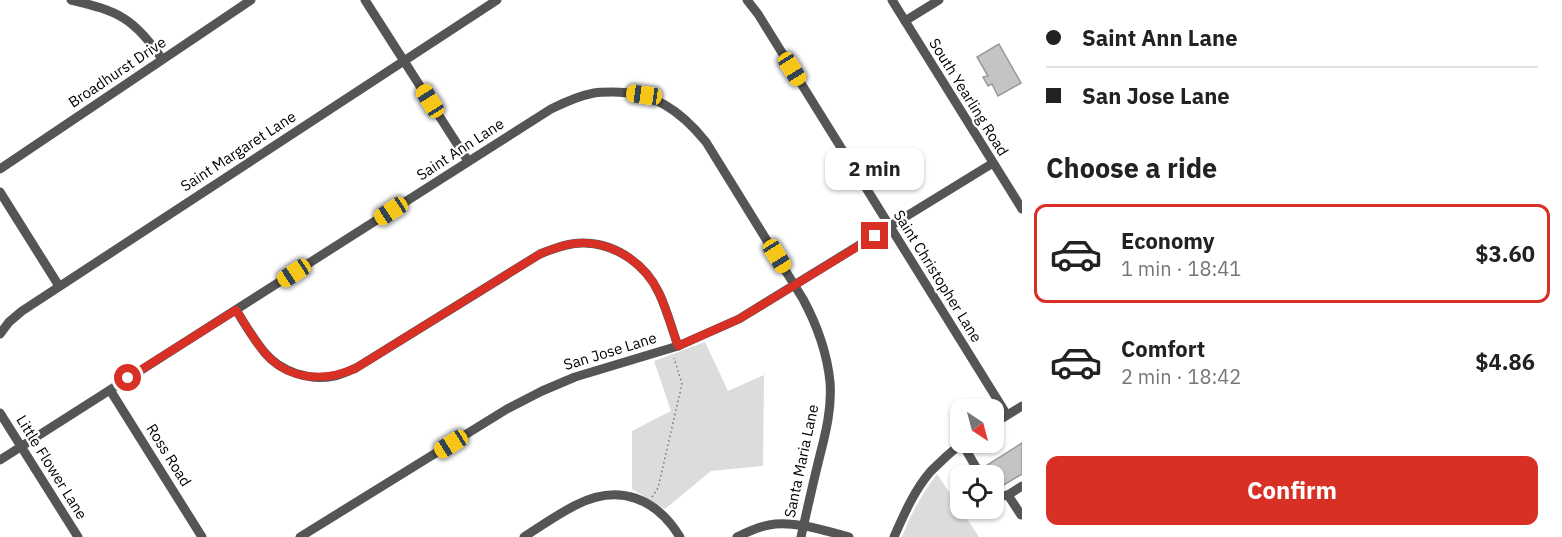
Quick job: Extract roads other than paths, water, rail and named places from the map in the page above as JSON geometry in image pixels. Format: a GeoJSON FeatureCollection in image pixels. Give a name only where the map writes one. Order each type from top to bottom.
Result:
{"type":"FeatureCollection","features":[{"type":"Feature","properties":{"kind":"street"},"geometry":{"type":"LineString","coordinates":[[70,0],[99,7],[130,21],[143,33],[162,59]]}},
{"type":"Feature","properties":{"kind":"street","name":"Broadhurst Drive"},"geometry":{"type":"LineString","coordinates":[[0,169],[251,0]]}},
{"type":"Feature","properties":{"kind":"street"},"geometry":{"type":"LineString","coordinates":[[365,0],[468,161]]}},
{"type":"Feature","properties":{"kind":"street","name":"Saint Margaret Lane"},"geometry":{"type":"LineString","coordinates":[[0,333],[22,311],[59,286],[498,0]]}},
{"type":"Feature","properties":{"kind":"street","name":"Saint Christopher Lane"},"geometry":{"type":"LineString","coordinates":[[747,0],[758,14],[1007,415]]}},
{"type":"Feature","properties":{"kind":"street","name":"South Yearling Road"},"geometry":{"type":"LineString","coordinates":[[892,0],[1022,209]]}},
{"type":"Feature","properties":{"kind":"street"},"geometry":{"type":"LineString","coordinates":[[905,21],[939,0]]}},
{"type":"Feature","properties":{"kind":"street","name":"Saint Ann Lane"},"geometry":{"type":"LineString","coordinates":[[0,460],[551,109],[574,98],[596,92],[644,95]]}},
{"type":"Feature","properties":{"kind":"street","name":"Santa Maria Lane"},"geometry":{"type":"LineString","coordinates":[[644,95],[679,113],[706,142],[795,285],[814,320],[823,343],[830,384],[829,409],[801,537]]}},
{"type":"Feature","properties":{"kind":"street","name":"San Jose Lane"},"geometry":{"type":"LineString","coordinates":[[300,537],[507,409],[542,391],[574,377],[675,347],[739,319],[993,163]]}},
{"type":"Feature","properties":{"kind":"street"},"geometry":{"type":"LineString","coordinates":[[0,192],[59,286]]}},
{"type":"Feature","properties":{"kind":"street"},"geometry":{"type":"LineString","coordinates":[[236,310],[258,345],[273,362],[296,374],[334,376],[356,368],[540,254],[555,247],[585,243],[609,248],[629,257],[651,280],[658,293],[675,347]]}},
{"type":"Feature","properties":{"kind":"street","name":"Ross Road"},"geometry":{"type":"LineString","coordinates":[[110,390],[202,537]]}},
{"type":"Feature","properties":{"kind":"street"},"geometry":{"type":"LineString","coordinates":[[1004,417],[1022,406]]}},
{"type":"Feature","properties":{"kind":"street","name":"Little Flower Lane"},"geometry":{"type":"LineString","coordinates":[[0,413],[78,537]]}},
{"type":"Feature","properties":{"kind":"street"},"geometry":{"type":"LineString","coordinates":[[894,537],[921,484],[931,471],[952,453]]}},
{"type":"Feature","properties":{"kind":"street"},"geometry":{"type":"LineString","coordinates":[[1004,496],[1022,486]]}},
{"type":"Feature","properties":{"kind":"street"},"geometry":{"type":"LineString","coordinates":[[524,537],[575,505],[611,494],[630,496],[647,503],[662,513],[680,537]]}},
{"type":"Feature","properties":{"kind":"street"},"geometry":{"type":"LineString","coordinates":[[1008,495],[1022,514]]}},
{"type":"Feature","properties":{"kind":"street"},"geometry":{"type":"LineString","coordinates":[[737,537],[770,524],[803,526],[849,537]]}}]}
